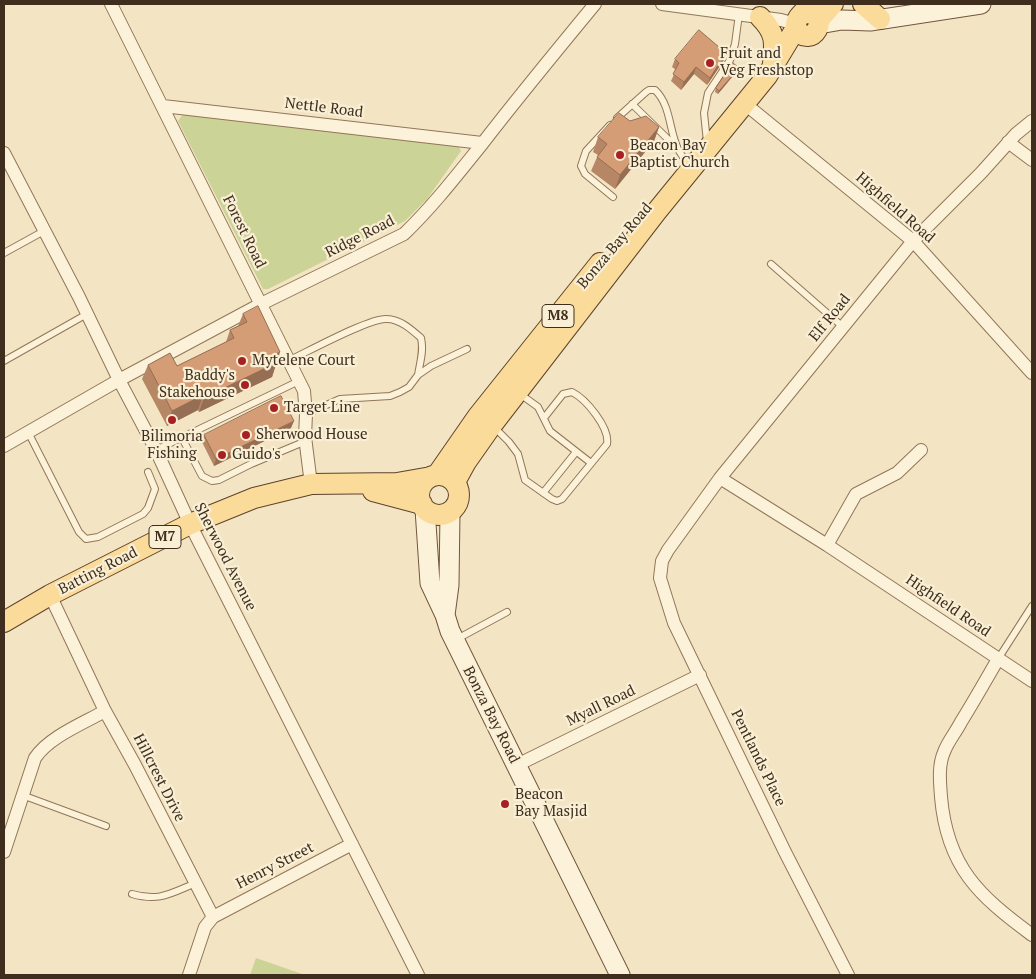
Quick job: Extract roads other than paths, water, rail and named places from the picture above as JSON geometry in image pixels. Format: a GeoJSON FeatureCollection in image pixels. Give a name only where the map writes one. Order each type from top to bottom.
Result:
{"type":"FeatureCollection","features":[{"type":"Feature","properties":{"kind":"main road","name":"Bonza Bay Road"},"geometry":{"type":"LineString","coordinates":[[441,478],[466,462],[492,425],[691,168],[770,71],[784,64],[797,51],[809,23],[833,4]]}},
{"type":"Feature","properties":{"kind":"main road"},"geometry":{"type":"LineString","coordinates":[[760,17],[768,25],[773,36],[775,47],[770,71]]}},
{"type":"Feature","properties":{"kind":"main road","name":"Bonza Bay Road"},"geometry":{"type":"LineString","coordinates":[[441,478],[478,416],[645,207],[691,168]]}},
{"type":"Feature","properties":{"kind":"main road"},"geometry":{"type":"LineString","coordinates":[[441,478],[460,495],[455,507],[450,512],[437,515],[424,507],[420,492],[422,486],[441,478]]}},
{"type":"Feature","properties":{"kind":"main road","name":"Batting Road"},"geometry":{"type":"LineString","coordinates":[[4,622],[50,595],[190,524],[254,498],[311,484],[397,483],[441,478]]}},
{"type":"Feature","properties":{"kind":"main road","name":"Batting Road"},"geometry":{"type":"LineString","coordinates":[[337,484],[384,492],[424,507]]}},
{"type":"Feature","properties":{"kind":"street","name":"Forest Road"},"geometry":{"type":"LineString","coordinates":[[111,4],[300,381],[304,391],[306,441],[311,484]]}},
{"type":"Feature","properties":{"kind":"street","name":"Ridge Road"},"geometry":{"type":"LineString","coordinates":[[4,446],[118,380],[261,304],[404,234],[456,178],[482,143],[595,4]]}},
{"type":"Feature","properties":{"kind":"street"},"geometry":{"type":"LineString","coordinates":[[662,4],[809,23],[842,20],[871,14],[981,4]]}},
{"type":"Feature","properties":{"kind":"street","name":"Highfield Road"},"geometry":{"type":"LineString","coordinates":[[744,103],[913,242],[1031,369]]}},
{"type":"Feature","properties":{"kind":"street","name":"Nettle Road"},"geometry":{"type":"LineString","coordinates":[[163,106],[482,143]]}},
{"type":"Feature","properties":{"kind":"street","name":"Elf Road"},"geometry":{"type":"LineString","coordinates":[[668,550],[720,478],[913,242],[981,173],[1008,142],[1032,121]]}},
{"type":"Feature","properties":{"kind":"street"},"geometry":{"type":"LineString","coordinates":[[1008,142],[1032,160]]}},
{"type":"Feature","properties":{"kind":"street","name":"Sherwood Avenue"},"geometry":{"type":"LineString","coordinates":[[4,153],[9,176],[44,231],[87,314],[118,380],[156,450],[190,524],[418,975]]}},
{"type":"Feature","properties":{"kind":"street"},"geometry":{"type":"LineString","coordinates":[[827,545],[856,494],[897,473],[922,450]]}},
{"type":"Feature","properties":{"kind":"street","name":"Highfield Road"},"geometry":{"type":"LineString","coordinates":[[720,478],[827,545],[1032,681]]}},
{"type":"Feature","properties":{"kind":"street","name":"Bonza Bay Road"},"geometry":{"type":"LineString","coordinates":[[424,507],[430,583],[445,615],[454,641],[620,975]]}},
{"type":"Feature","properties":{"kind":"street","name":"Bonza Bay Road"},"geometry":{"type":"LineString","coordinates":[[445,615],[449,585],[450,512]]}},
{"type":"Feature","properties":{"kind":"street","name":"Pentlands Place"},"geometry":{"type":"LineString","coordinates":[[668,550],[660,570],[663,590],[674,623],[785,852],[848,975]]}},
{"type":"Feature","properties":{"kind":"street","name":"Hillcrest Drive"},"geometry":{"type":"LineString","coordinates":[[50,595],[105,711],[213,917]]}},
{"type":"Feature","properties":{"kind":"street"},"geometry":{"type":"LineString","coordinates":[[998,659],[944,751],[940,775],[942,813],[955,857],[970,881],[1011,920],[1032,935]]}},
{"type":"Feature","properties":{"kind":"street","name":"Myall Road"},"geometry":{"type":"LineString","coordinates":[[516,765],[700,675]]}},
{"type":"Feature","properties":{"kind":"street"},"geometry":{"type":"LineString","coordinates":[[4,852],[35,758],[44,747],[105,711]]}},
{"type":"Feature","properties":{"kind":"street","name":"Henry Street"},"geometry":{"type":"LineString","coordinates":[[213,917],[352,844]]}},
{"type":"Feature","properties":{"kind":"street"},"geometry":{"type":"LineString","coordinates":[[189,975],[205,927],[213,917]]}},
{"type":"Feature","properties":{"kind":"lane"},"geometry":{"type":"LineString","coordinates":[[708,148],[704,113],[708,93],[730,60],[735,44],[739,14]]}},
{"type":"Feature","properties":{"kind":"lane"},"geometry":{"type":"LineString","coordinates":[[613,197],[585,174],[582,170],[582,162],[586,151],[595,139],[649,90],[657,92],[666,110],[677,148]]}},
{"type":"Feature","properties":{"kind":"lane"},"geometry":{"type":"LineString","coordinates":[[632,104],[677,148],[691,168]]}},
{"type":"Feature","properties":{"kind":"lane"},"geometry":{"type":"LineString","coordinates":[[4,253],[44,231]]}},
{"type":"Feature","properties":{"kind":"lane"},"geometry":{"type":"LineString","coordinates":[[771,264],[844,327]]}},
{"type":"Feature","properties":{"kind":"lane"},"geometry":{"type":"LineString","coordinates":[[4,361],[87,314]]}},
{"type":"Feature","properties":{"kind":"lane"},"geometry":{"type":"LineString","coordinates":[[290,360],[371,322],[386,318],[400,323],[421,338],[422,354],[418,374]]}},
{"type":"Feature","properties":{"kind":"lane"},"geometry":{"type":"LineString","coordinates":[[306,414],[340,399],[390,396],[408,387],[418,374],[431,366],[467,349]]}},
{"type":"Feature","properties":{"kind":"lane"},"geometry":{"type":"LineString","coordinates":[[156,450],[300,381]]}},
{"type":"Feature","properties":{"kind":"lane"},"geometry":{"type":"LineString","coordinates":[[518,392],[538,407],[550,431],[591,463]]}},
{"type":"Feature","properties":{"kind":"lane"},"geometry":{"type":"LineString","coordinates":[[492,425],[518,454],[526,480],[552,499],[557,500],[562,498],[607,444],[608,440],[598,420],[584,400],[572,392],[563,394],[544,418]]}},
{"type":"Feature","properties":{"kind":"lane"},"geometry":{"type":"LineString","coordinates":[[28,432],[79,532],[86,539],[98,537],[146,511],[155,489],[148,472]]}},
{"type":"Feature","properties":{"kind":"lane"},"geometry":{"type":"LineString","coordinates":[[182,438],[202,476],[212,481],[219,480],[251,464],[306,441]]}},
{"type":"Feature","properties":{"kind":"lane"},"geometry":{"type":"LineString","coordinates":[[543,493],[576,452]]}},
{"type":"Feature","properties":{"kind":"lane"},"geometry":{"type":"LineString","coordinates":[[998,659],[1032,606]]}},
{"type":"Feature","properties":{"kind":"lane"},"geometry":{"type":"LineString","coordinates":[[454,641],[507,612]]}},
{"type":"Feature","properties":{"kind":"lane"},"geometry":{"type":"LineString","coordinates":[[22,795],[106,826]]}},
{"type":"Feature","properties":{"kind":"lane"},"geometry":{"type":"LineString","coordinates":[[132,894],[147,898],[157,898],[196,883]]}},
{"type":"Feature","properties":{"kind":"place","name":"Fruit and Veg Freshstop"},"geometry":{"type":"Point","coordinates":[710,63]}},
{"type":"Feature","properties":{"kind":"place","name":"Beacon Bay Baptist Church"},"geometry":{"type":"Point","coordinates":[620,155]}},
{"type":"Feature","properties":{"kind":"place","name":"Mytelene Court"},"geometry":{"type":"Point","coordinates":[242,361]}},
{"type":"Feature","properties":{"kind":"place","name":"Baddy's Stakehouse"},"geometry":{"type":"Point","coordinates":[245,385]}},
{"type":"Feature","properties":{"kind":"place","name":"Target Line"},"geometry":{"type":"Point","coordinates":[274,408]}},
{"type":"Feature","properties":{"kind":"place","name":"Bilimoria Fishing"},"geometry":{"type":"Point","coordinates":[172,420]}},
{"type":"Feature","properties":{"kind":"place","name":"Sherwood House"},"geometry":{"type":"Point","coordinates":[246,435]}},
{"type":"Feature","properties":{"kind":"place","name":"Guido's"},"geometry":{"type":"Point","coordinates":[222,455]}},
{"type":"Feature","properties":{"kind":"place","name":"Beacon Bay Masjid"},"geometry":{"type":"Point","coordinates":[505,804]}}]}
